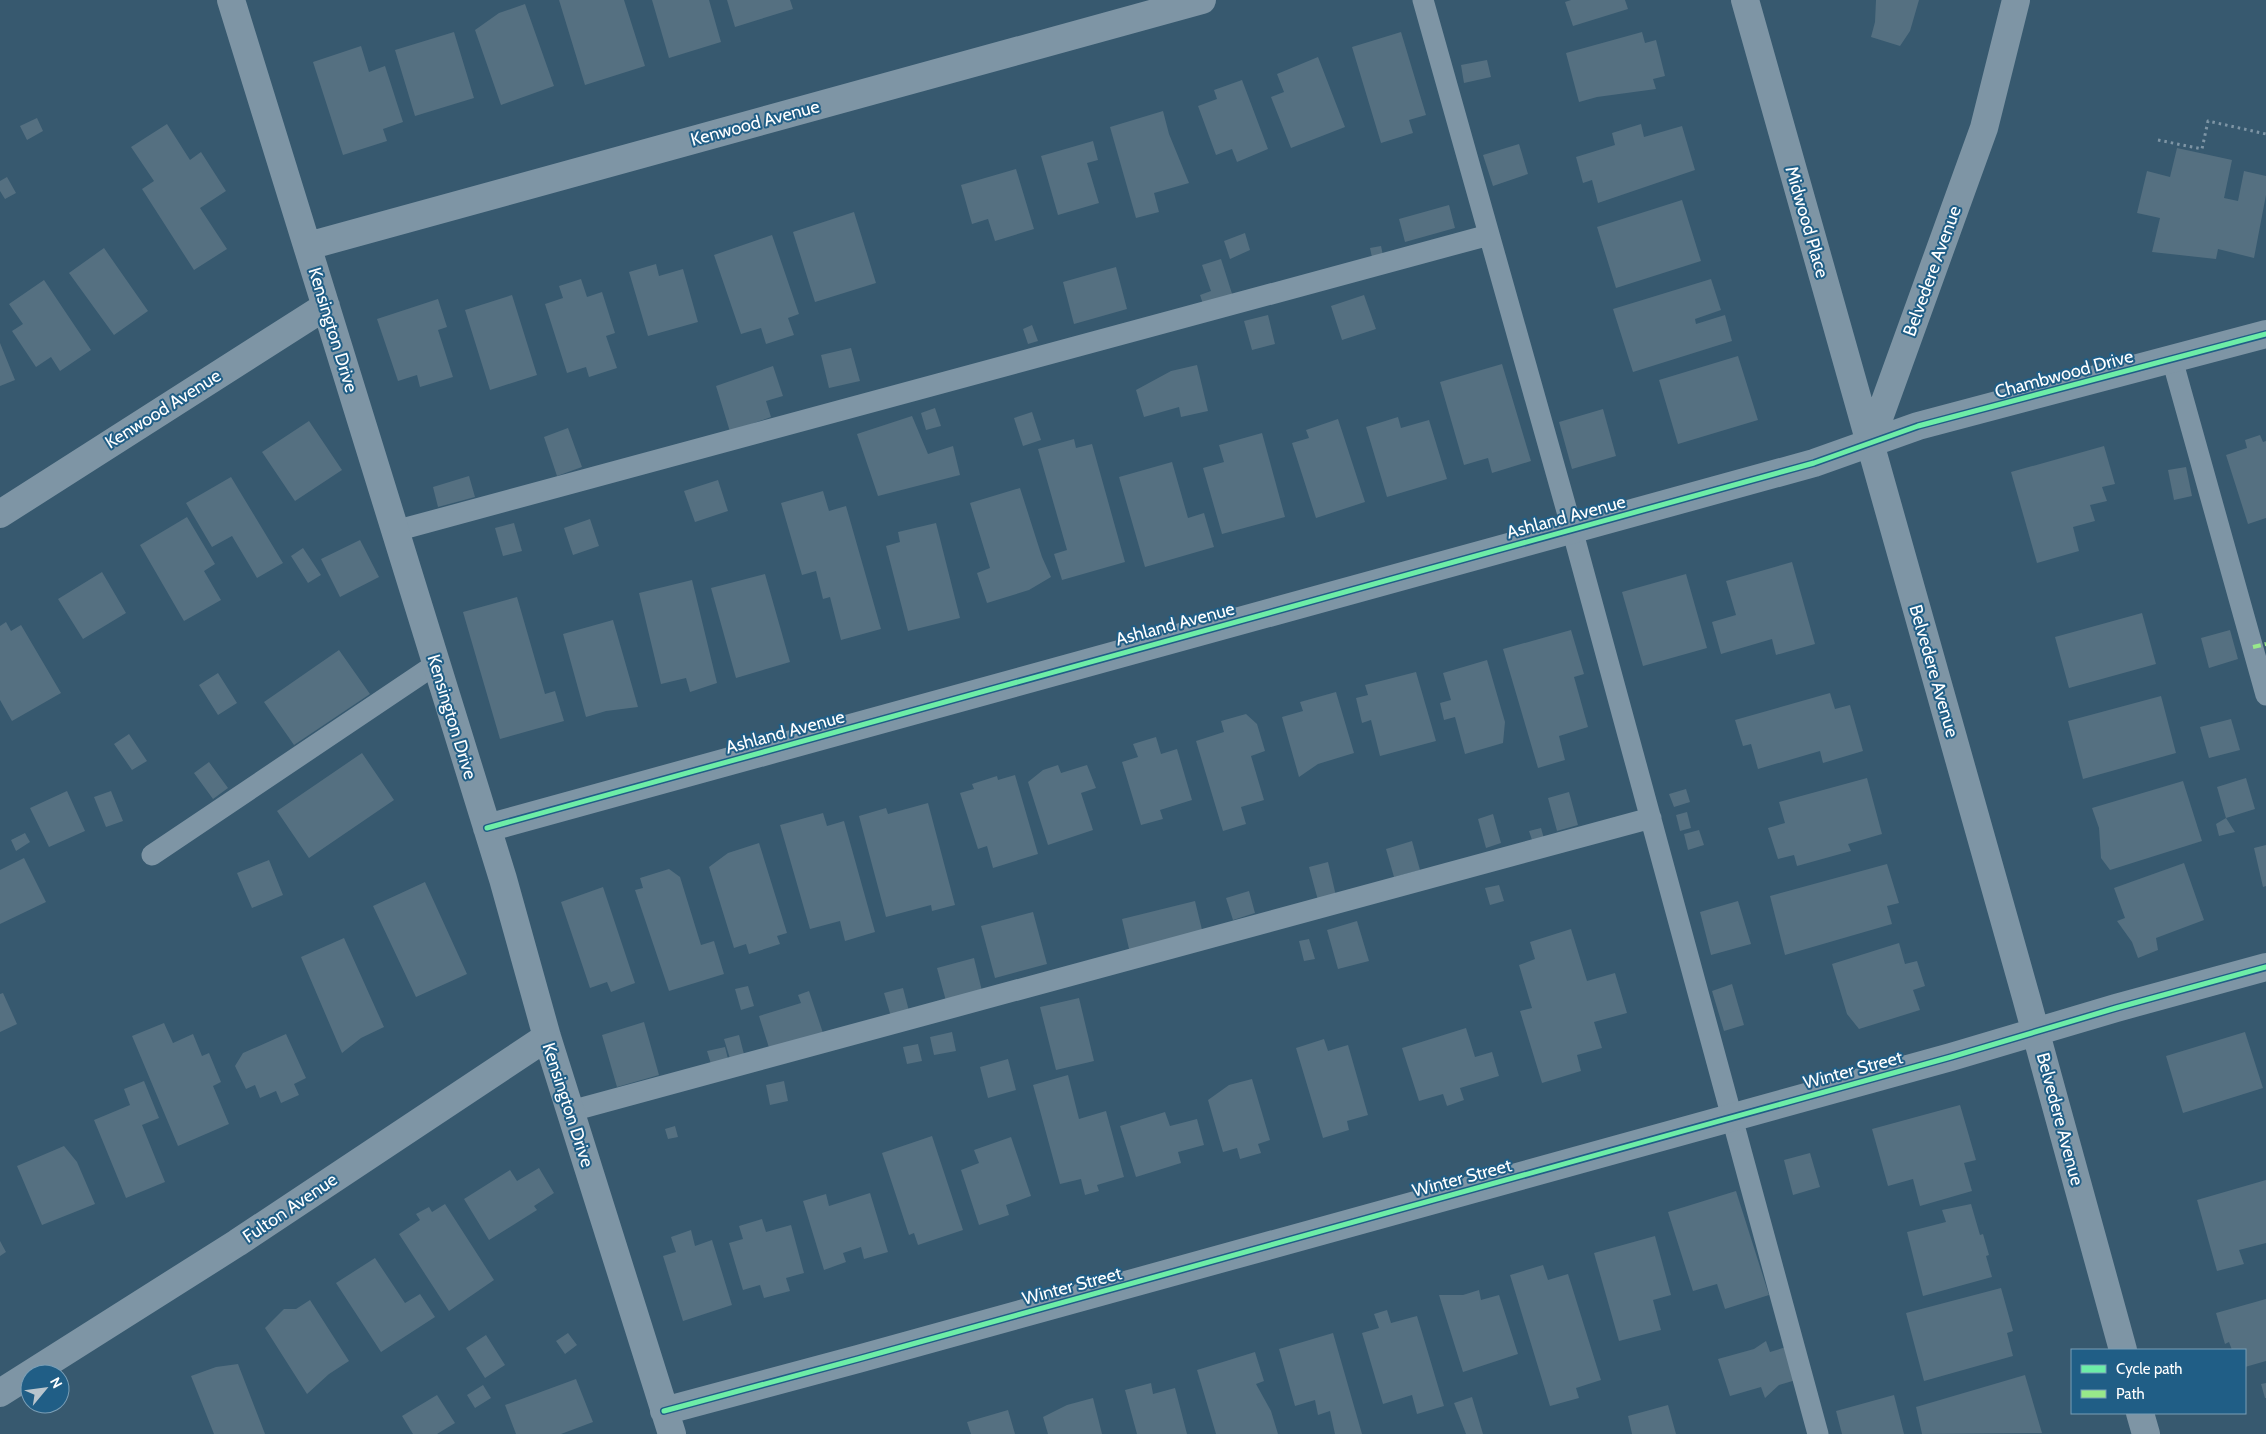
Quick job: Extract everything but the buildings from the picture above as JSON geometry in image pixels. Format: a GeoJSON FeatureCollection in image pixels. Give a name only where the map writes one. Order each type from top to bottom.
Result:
{"type":"FeatureCollection","features":[{"type":"Feature","properties":{"kind":"street","name":"Kensington Drive"},"geometry":{"type":"LineString","coordinates":[[231,0],[503,879],[547,1037],[668,1422]]}},
{"type":"Feature","properties":{"kind":"street","name":"Kenwood Avenue"},"geometry":{"type":"LineString","coordinates":[[308,246],[1202,0]]}},
{"type":"Feature","properties":{"kind":"street","name":"Midwood Place"},"geometry":{"type":"LineString","coordinates":[[1745,0],[1870,443]]}},
{"type":"Feature","properties":{"kind":"street","name":"Belvedere Avenue"},"geometry":{"type":"LineString","coordinates":[[2016,0],[1984,128],[1870,443],[2036,1032],[2123,1349]]}},
{"type":"Feature","properties":{"kind":"street","name":"Kenwood Avenue"},"geometry":{"type":"LineString","coordinates":[[0,514],[326,306]]}},
{"type":"Feature","properties":{"kind":"street","name":"Chambwood Drive"},"geometry":{"type":"LineString","coordinates":[[1870,443],[1918,426],[2266,334]]}},
{"type":"Feature","properties":{"kind":"street","name":"Ashland Avenue"},"geometry":{"type":"LineString","coordinates":[[486,828],[1814,462],[1870,443]]}},
{"type":"Feature","properties":{"kind":"street","name":"Winter Street"},"geometry":{"type":"LineString","coordinates":[[668,1422],[2266,967]]}},
{"type":"Feature","properties":{"kind":"street","name":"Fulton Avenue"},"geometry":{"type":"LineString","coordinates":[[46,1364],[237,1243],[547,1037]]}},
{"type":"Feature","properties":{"kind":"street","name":"Fulton Avenue"},"geometry":{"type":"LineString","coordinates":[[0,1393],[20,1380]]}},
{"type":"Feature","properties":{"kind":"street"},"geometry":{"type":"LineString","coordinates":[[2140,1414],[2146,1434]]}},
{"type":"Feature","properties":{"kind":"lane"},"geometry":{"type":"LineString","coordinates":[[1424,0],[1572,529],[1818,1434]]}},
{"type":"Feature","properties":{"kind":"lane"},"geometry":{"type":"LineString","coordinates":[[396,531],[1489,235]]}},
{"type":"Feature","properties":{"kind":"lane"},"geometry":{"type":"LineString","coordinates":[[2172,359],[2266,694]]}},
{"type":"Feature","properties":{"kind":"lane"},"geometry":{"type":"LineString","coordinates":[[152,855],[436,664]]}},
{"type":"Feature","properties":{"kind":"lane"},"geometry":{"type":"LineString","coordinates":[[571,1111],[1651,818]]}},
{"type":"Feature","properties":{"kind":"path"},"geometry":{"type":"LineString","coordinates":[[2158,140],[2202,149],[2208,121],[2266,134]]}},
{"type":"Feature","properties":{"kind":"marked path"},"geometry":{"type":"LineString","coordinates":[[2253,647],[2266,644]]}},
{"type":"Feature","properties":{"kind":"cycle path"},"geometry":{"type":"LineString","coordinates":[[487,828],[1814,463],[1918,426],[2266,334]]}},
{"type":"Feature","properties":{"kind":"cycle path"},"geometry":{"type":"LineString","coordinates":[[664,1411],[1951,1057],[2116,1008],[2266,967]]}}]}
